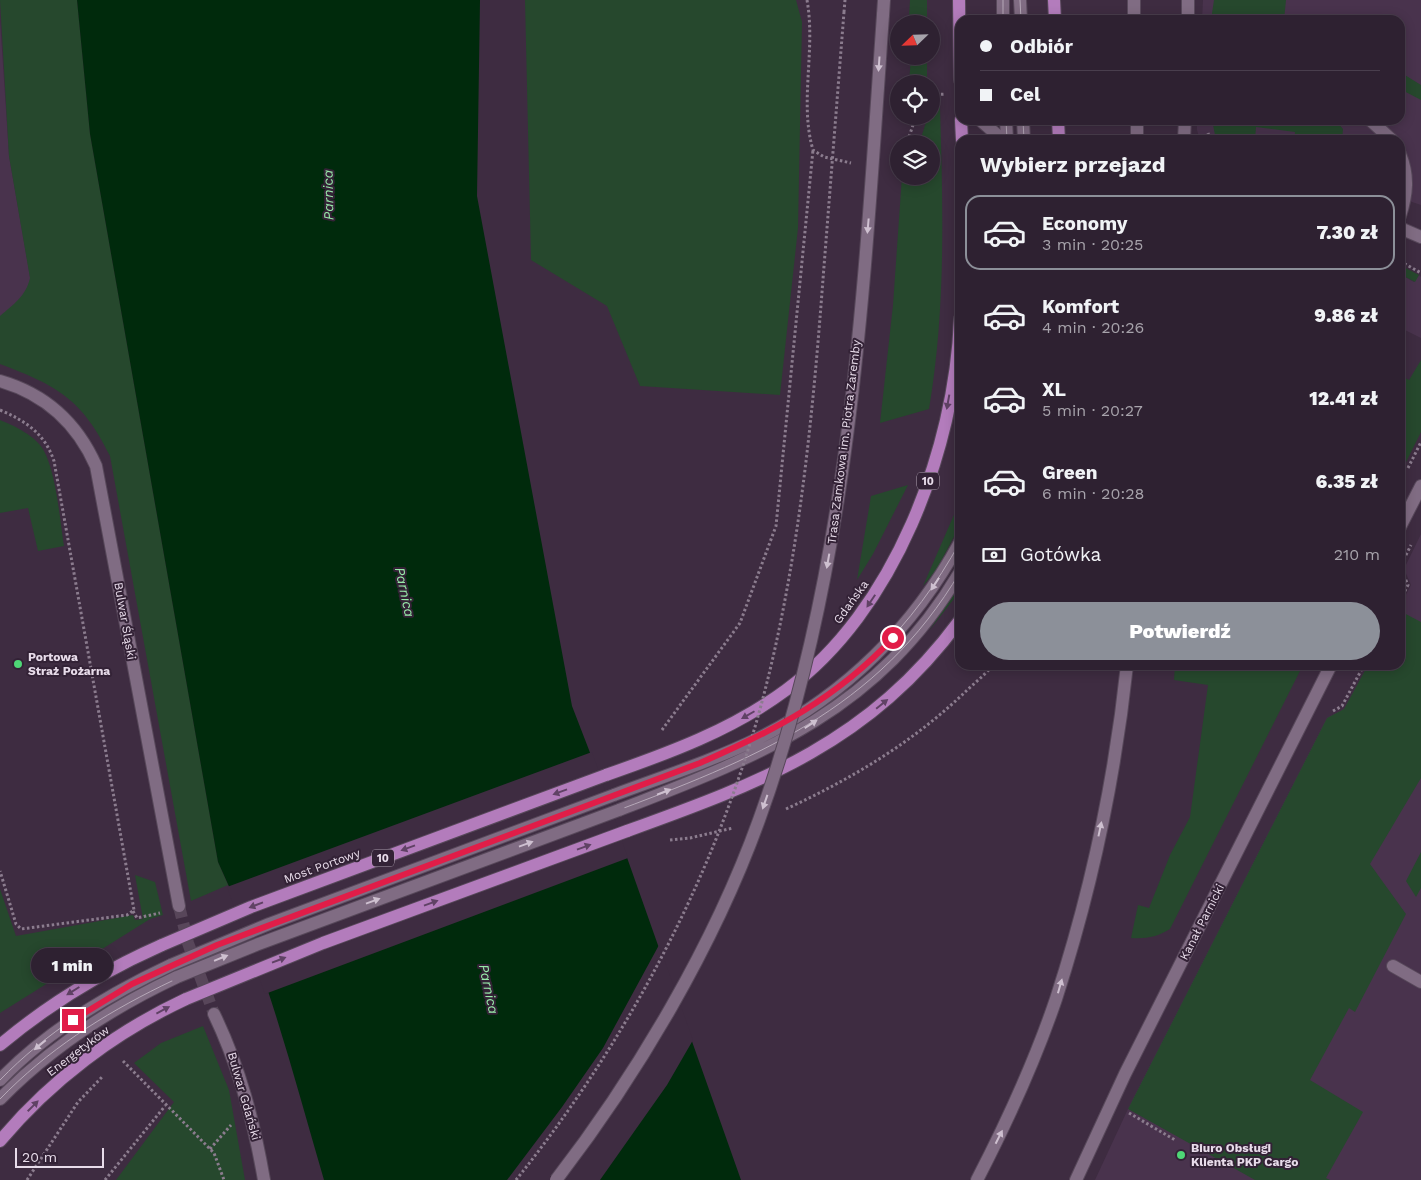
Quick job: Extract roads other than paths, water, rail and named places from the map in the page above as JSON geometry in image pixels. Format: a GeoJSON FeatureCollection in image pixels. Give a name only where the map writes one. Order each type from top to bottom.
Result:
{"type":"FeatureCollection","features":[{"type":"Feature","properties":{"kind":"main road","name":"Trasa Zamkowa im. Piotra Zaremby"},"geometry":{"type":"LineString","coordinates":[[556,1180],[586,1140],[630,1071],[706,941],[758,822],[792,720],[816,619],[841,483],[868,229],[884,0]]}},
{"type":"Feature","properties":{"kind":"main road"},"geometry":{"type":"LineString","coordinates":[[959,0],[959,15]]}},
{"type":"Feature","properties":{"kind":"main road"},"geometry":{"type":"LineString","coordinates":[[1003,0],[1003,15]]}},
{"type":"Feature","properties":{"kind":"main road"},"geometry":{"type":"LineString","coordinates":[[1020,0],[1021,15]]}},
{"type":"Feature","properties":{"kind":"main road"},"geometry":{"type":"LineString","coordinates":[[1054,0],[1055,15]]}},
{"type":"Feature","properties":{"kind":"main road"},"geometry":{"type":"LineString","coordinates":[[1134,0],[1134,15]]}},
{"type":"Feature","properties":{"kind":"main road"},"geometry":{"type":"LineString","coordinates":[[1188,0],[1188,15]]}},
{"type":"Feature","properties":{"kind":"main road"},"geometry":{"type":"LineString","coordinates":[[986,125],[997,135]]}},
{"type":"Feature","properties":{"kind":"main road"},"geometry":{"type":"LineString","coordinates":[[1376,125],[1386,135]]}},
{"type":"Feature","properties":{"kind":"main road"},"geometry":{"type":"LineString","coordinates":[[1405,173],[1407,180],[1405,190]]}},
{"type":"Feature","properties":{"kind":"main road"},"geometry":{"type":"LineString","coordinates":[[1405,230],[1421,237]]}},
{"type":"Feature","properties":{"kind":"main road","name":"Gdańska"},"geometry":{"type":"LineString","coordinates":[[606,775],[698,740],[767,704],[810,671],[851,627],[877,592],[894,561],[922,498],[935,459],[946,415],[955,353]]}},
{"type":"Feature","properties":{"kind":"main road","name":"Bulwar Śląski"},"geometry":{"type":"LineString","coordinates":[[0,381],[34,395],[64,416],[83,440],[98,472],[146,738],[179,906]]}},
{"type":"Feature","properties":{"kind":"main road"},"geometry":{"type":"LineString","coordinates":[[1405,518],[1421,486]]}},
{"type":"Feature","properties":{"kind":"main road"},"geometry":{"type":"LineString","coordinates":[[0,1080],[46,1040],[88,1009],[171,965],[269,924],[750,742],[789,721],[824,699],[859,671],[903,626],[931,590],[955,550]]}},
{"type":"Feature","properties":{"kind":"main road"},"geometry":{"type":"LineString","coordinates":[[0,1099],[40,1062],[81,1030],[130,1000],[177,977],[256,945],[619,810],[756,755],[797,733],[861,688],[902,649],[930,616],[955,579]]}},
{"type":"Feature","properties":{"kind":"main road","name":"Energetyków"},"geometry":{"type":"LineString","coordinates":[[0,1141],[42,1096],[82,1062],[139,1023],[186,998],[333,940],[738,790],[816,751],[866,716],[905,683],[955,626]]}},
{"type":"Feature","properties":{"kind":"main road"},"geometry":{"type":"LineString","coordinates":[[977,1180],[1021,1089],[1061,981],[1080,915],[1099,835],[1122,712],[1126,670]]}},
{"type":"Feature","properties":{"kind":"main road","name":"Kanał Parnicki"},"geometry":{"type":"LineString","coordinates":[[1076,1180],[1125,1074],[1328,670]]}},
{"type":"Feature","properties":{"kind":"main road","name":"Most Portowy"},"geometry":{"type":"LineString","coordinates":[[0,1045],[36,1016],[73,991],[114,967],[162,945],[252,906],[606,775]]}},
{"type":"Feature","properties":{"kind":"main road"},"geometry":{"type":"LineString","coordinates":[[1394,966],[1421,982]]}},
{"type":"Feature","properties":{"kind":"main road","name":"Bulwar Gdański"},"geometry":{"type":"LineString","coordinates":[[214,1014],[240,1076],[254,1124],[264,1180]]}},
{"type":"Feature","properties":{"kind":"water","name":"Parnica"},"geometry":{"type":"Polygon","coordinates":[[[77,0],[480,0],[477,196],[572,706],[741,1180],[324,1180],[264,979],[235,900],[218,862],[90,134],[77,0]]]}},
{"type":"Feature","properties":{"kind":"tunnel"},"geometry":{"type":"LineString","coordinates":[[179,906],[188,943],[214,1014]]}},
{"type":"Feature","properties":{"kind":"tram line"},"geometry":{"type":"LineString","coordinates":[[1003,0],[1003,15]]}},
{"type":"Feature","properties":{"kind":"tram line"},"geometry":{"type":"LineString","coordinates":[[1020,0],[1021,15]]}},
{"type":"Feature","properties":{"kind":"tram line"},"geometry":{"type":"LineString","coordinates":[[1006,125],[1007,135]]}},
{"type":"Feature","properties":{"kind":"tram line"},"geometry":{"type":"LineString","coordinates":[[1023,125],[1024,135]]}},
{"type":"Feature","properties":{"kind":"tram line"},"geometry":{"type":"LineString","coordinates":[[0,1080],[37,1046],[76,1017],[118,991],[162,969],[254,930],[706,761],[762,736],[793,719],[850,678],[876,654],[922,602],[955,551]]}},
{"type":"Feature","properties":{"kind":"tram line"},"geometry":{"type":"LineString","coordinates":[[0,1099],[37,1065],[77,1035],[118,1009],[207,965],[253,946],[661,794],[761,750],[807,725],[851,695],[891,661],[927,620],[955,579]]}},
{"type":"Feature","properties":{"kind":"place","name":"Portowa Straż Pożarna"},"geometry":{"type":"Point","coordinates":[18,664]}},
{"type":"Feature","properties":{"kind":"place","name":"Biuro Obsługi Klienta PKP Cargo"},"geometry":{"type":"Point","coordinates":[1181,1155]}}]}
